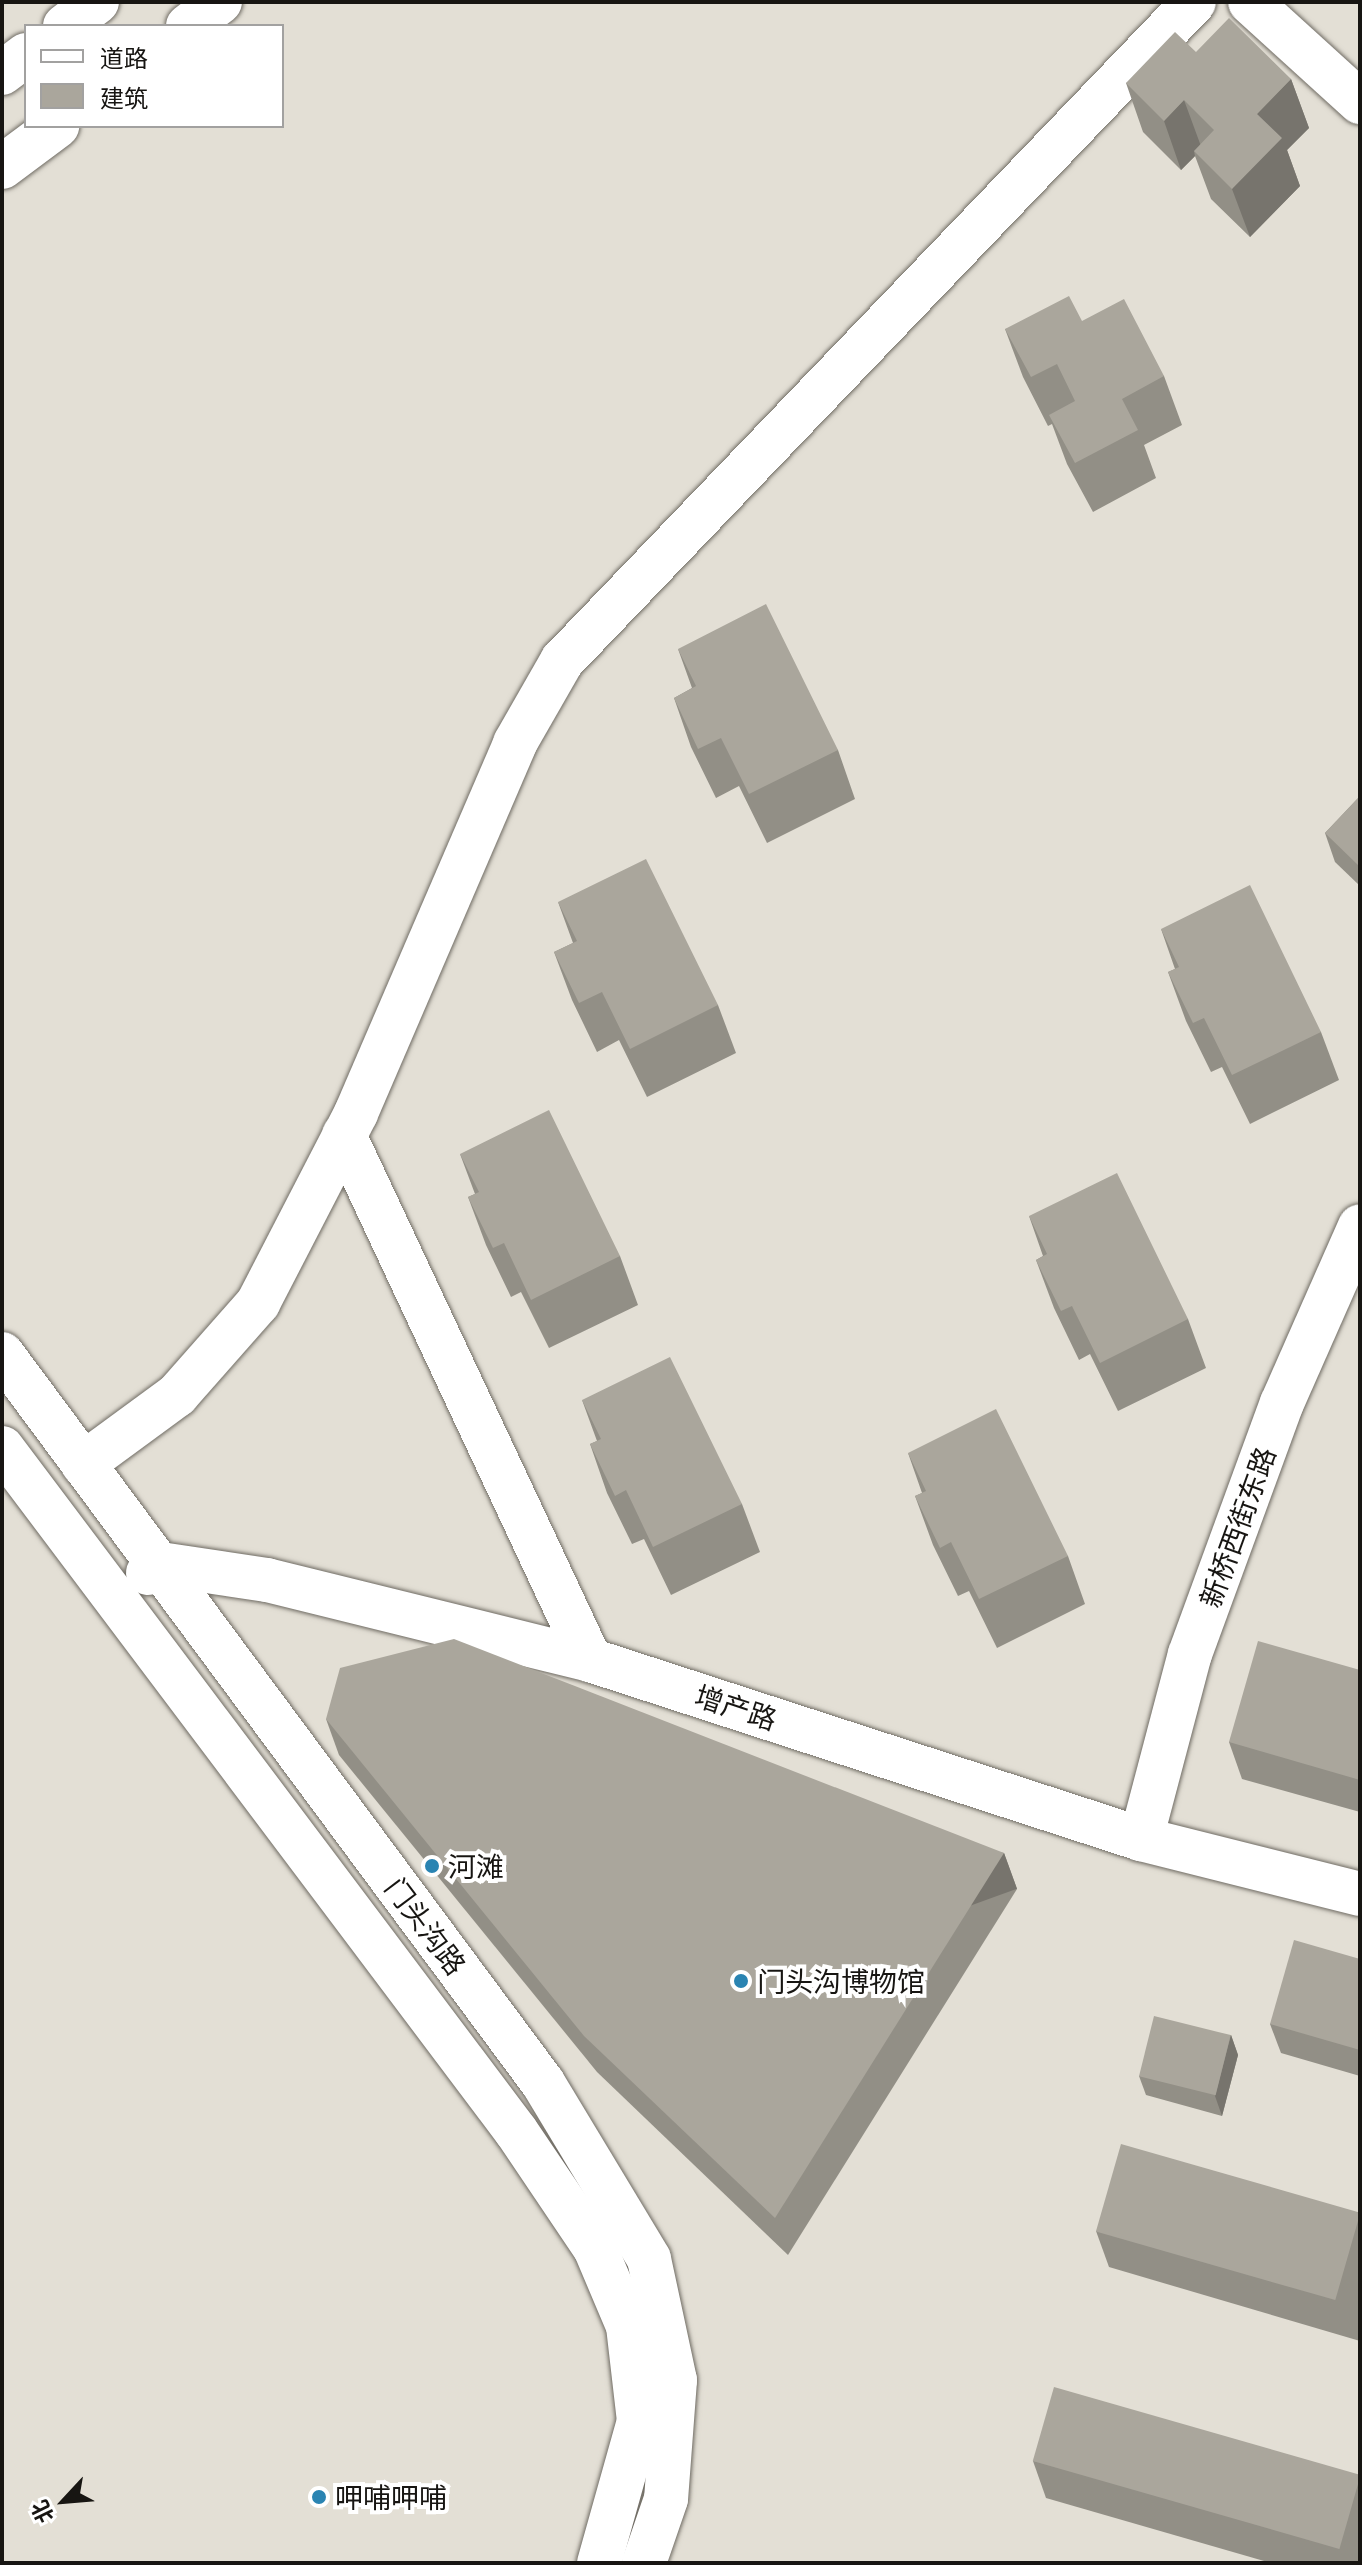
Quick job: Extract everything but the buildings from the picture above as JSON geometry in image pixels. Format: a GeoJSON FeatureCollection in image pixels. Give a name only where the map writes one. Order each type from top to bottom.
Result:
{"type":"FeatureCollection","features":[{"type":"Feature","properties":{"kind":"street"},"geometry":{"type":"LineString","coordinates":[[68,24],[97,2]]}},
{"type":"Feature","properties":{"kind":"street"},"geometry":{"type":"LineString","coordinates":[[191,24],[220,2]]}},
{"type":"Feature","properties":{"kind":"street"},"geometry":{"type":"LineString","coordinates":[[83,1464],[177,1395],[258,1303],[344,1135],[445,911],[477,825],[515,743],[562,661],[1194,2]]}},
{"type":"Feature","properties":{"kind":"street"},"geometry":{"type":"LineString","coordinates":[[1250,2],[1360,102]]}},
{"type":"Feature","properties":{"kind":"street"},"geometry":{"type":"LineString","coordinates":[[2,73],[24,56]]}},
{"type":"Feature","properties":{"kind":"street"},"geometry":{"type":"LineString","coordinates":[[2,167],[54,128]]}},
{"type":"Feature","properties":{"kind":"street"},"geometry":{"type":"LineString","coordinates":[[344,1135],[590,1660]]}},
{"type":"Feature","properties":{"kind":"street","name":"新桥西街东路"},"geometry":{"type":"LineString","coordinates":[[1141,1839],[1190,1654],[1282,1403],[1360,1226]]}},
{"type":"Feature","properties":{"kind":"street","name":"门头沟路"},"geometry":{"type":"LineString","coordinates":[[2,1354],[543,2083],[649,2259],[675,2380],[666,2499],[644,2563]]}},
{"type":"Feature","properties":{"kind":"street","name":"门头沟路"},"geometry":{"type":"LineString","coordinates":[[2,1448],[516,2131],[595,2248],[628,2326],[639,2421],[599,2563]]}},
{"type":"Feature","properties":{"kind":"street"},"geometry":{"type":"LineString","coordinates":[[115,1600],[160,1564]]}},
{"type":"Feature","properties":{"kind":"street","name":"增产路"},"geometry":{"type":"LineString","coordinates":[[160,1564],[267,1580],[590,1660],[1141,1839],[1360,1894]]}},
{"type":"Feature","properties":{"kind":"place","name":"河滩"},"geometry":{"type":"Point","coordinates":[432,1866]}},
{"type":"Feature","properties":{"kind":"place","name":"门头沟博物馆"},"geometry":{"type":"Point","coordinates":[741,1981]}},
{"type":"Feature","properties":{"kind":"place","name":"呷哺呷哺"},"geometry":{"type":"Point","coordinates":[319,2497]}}]}
